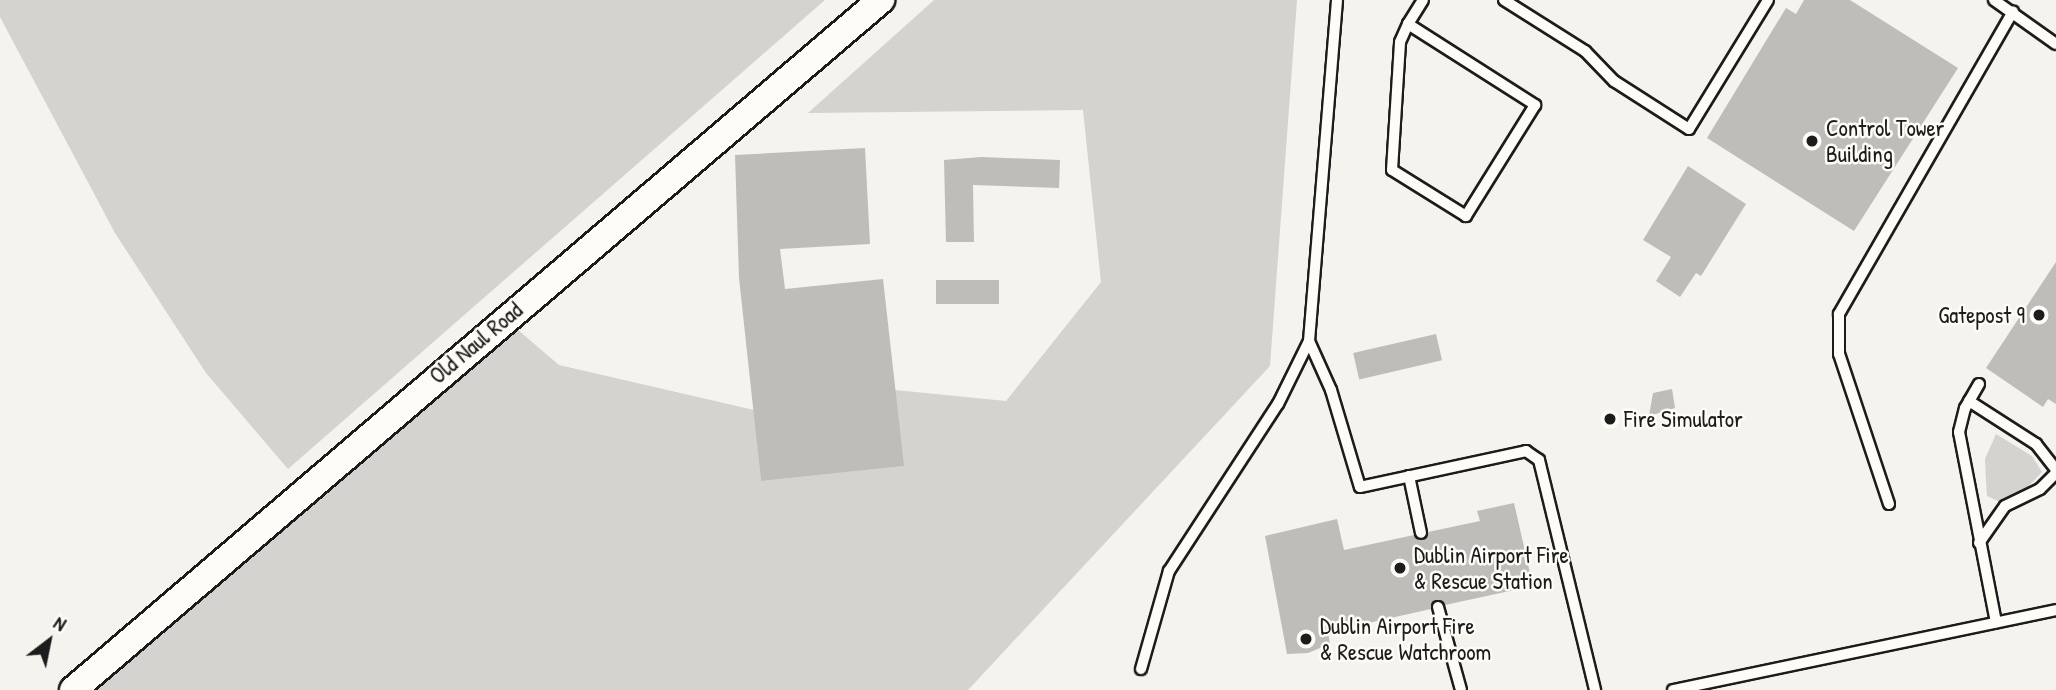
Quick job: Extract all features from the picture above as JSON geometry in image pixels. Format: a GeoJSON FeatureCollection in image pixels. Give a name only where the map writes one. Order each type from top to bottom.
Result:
{"type":"FeatureCollection","features":[{"type":"Feature","properties":{"kind":"main road","name":"Old Naul Road"},"geometry":{"type":"LineString","coordinates":[[73,690],[881,0]]}},
{"type":"Feature","properties":{"kind":"lane"},"geometry":{"type":"LineString","coordinates":[[1141,669],[1169,570],[1295,376],[1309,341],[1337,0]]}},
{"type":"Feature","properties":{"kind":"lane"},"geometry":{"type":"LineString","coordinates":[[1408,24],[1535,105],[1466,216],[1392,170],[1400,42],[1408,24],[1423,0]]}},
{"type":"Feature","properties":{"kind":"lane"},"geometry":{"type":"LineString","coordinates":[[1504,0],[1585,51],[1614,81],[1689,129],[1768,0]]}},
{"type":"Feature","properties":{"kind":"lane"},"geometry":{"type":"LineString","coordinates":[[1994,0],[2056,44]]}},
{"type":"Feature","properties":{"kind":"lane"},"geometry":{"type":"LineString","coordinates":[[1889,504],[1839,354],[1839,314],[2013,12]]}},
{"type":"Feature","properties":{"kind":"lane"},"geometry":{"type":"LineString","coordinates":[[1309,341],[1331,390],[1360,487],[1526,451],[1539,460],[1595,690]]}},
{"type":"Feature","properties":{"kind":"lane"},"geometry":{"type":"LineString","coordinates":[[1979,384],[1969,401],[1959,432],[1996,622]]}},
{"type":"Feature","properties":{"kind":"lane"},"geometry":{"type":"LineString","coordinates":[[1969,401],[2036,444],[2056,472],[2040,489],[2005,506],[1979,543]]}},
{"type":"Feature","properties":{"kind":"lane"},"geometry":{"type":"LineString","coordinates":[[1409,476],[1421,533]]}},
{"type":"Feature","properties":{"kind":"lane"},"geometry":{"type":"LineString","coordinates":[[1438,607],[1461,690]]}},
{"type":"Feature","properties":{"kind":"lane"},"geometry":{"type":"LineString","coordinates":[[1673,690],[2056,610]]}},
{"type":"Feature","properties":{"kind":"shaded area"},"geometry":{"type":"Polygon","coordinates":[[[0,0],[825,0],[288,469],[206,373],[115,233],[0,17],[0,0]]]}},
{"type":"Feature","properties":{"kind":"shaded area"},"geometry":{"type":"Polygon","coordinates":[[[934,0],[1297,0],[1270,366],[968,690],[94,690],[518,330],[559,365],[754,410],[761,481],[903,466],[895,390],[1006,401],[1101,282],[1083,110],[808,113],[934,0]]]}},
{"type":"Feature","properties":{"kind":"shaded area"},"geometry":{"type":"Polygon","coordinates":[[[1996,434],[2032,456],[2042,472],[2027,488],[2000,502],[1987,496],[1986,481],[1985,459],[1996,434]]]}},
{"type":"Feature","properties":{"kind":"building","name":"Control Tower Building"},"geometry":{"type":"Polygon","coordinates":[[[1804,0],[1850,0],[1958,68],[1854,231],[1707,138],[1786,8],[1796,14],[1804,0]]]}},
{"type":"Feature","properties":{"kind":"building"},"geometry":{"type":"Polygon","coordinates":[[[865,148],[870,244],[780,249],[785,289],[883,279],[904,466],[761,481],[739,278],[735,155],[865,148]]]}},
{"type":"Feature","properties":{"kind":"building"},"geometry":{"type":"Polygon","coordinates":[[[981,157],[1060,160],[1059,188],[973,185],[974,242],[946,242],[944,160],[981,157]]]}},
{"type":"Feature","properties":{"kind":"building"},"geometry":{"type":"Polygon","coordinates":[[[1688,166],[1746,204],[1701,276],[1696,273],[1680,297],[1656,281],[1671,257],[1643,240],[1688,166]]]}},
{"type":"Feature","properties":{"kind":"building","name":"Gatepost 9"},"geometry":{"type":"Polygon","coordinates":[[[2056,262],[2056,404],[2048,399],[2043,407],[1986,368],[2056,262]]]}},
{"type":"Feature","properties":{"kind":"building"},"geometry":{"type":"Polygon","coordinates":[[[936,280],[999,280],[999,304],[936,304],[936,280]]]}},
{"type":"Feature","properties":{"kind":"building"},"geometry":{"type":"Polygon","coordinates":[[[1436,334],[1442,360],[1359,379],[1353,353],[1436,334]]]}},
{"type":"Feature","properties":{"kind":"building"},"geometry":{"type":"Polygon","coordinates":[[[1672,389],[1675,408],[1649,416],[1653,393],[1672,389]]]}},
{"type":"Feature","properties":{"kind":"building","name":"Dublin Airport Fire & Rescue Station"},"geometry":{"type":"Polygon","coordinates":[[[1514,503],[1533,586],[1445,605],[1435,600],[1431,609],[1328,632],[1330,644],[1308,653],[1287,654],[1265,536],[1337,519],[1344,550],[1414,535],[1422,540],[1428,532],[1480,521],[1477,511],[1514,503]]]}},
{"type":"Feature","properties":{"kind":"place","name":"Control Tower Building"},"geometry":{"type":"Point","coordinates":[1812,141]}},
{"type":"Feature","properties":{"kind":"place","name":"Gatepost 9"},"geometry":{"type":"Point","coordinates":[2039,315]}},
{"type":"Feature","properties":{"kind":"place","name":"Fire Simulator"},"geometry":{"type":"Point","coordinates":[1610,419]}},
{"type":"Feature","properties":{"kind":"place","name":"Dublin Airport Fire & Rescue Station"},"geometry":{"type":"Point","coordinates":[1400,568]}},
{"type":"Feature","properties":{"kind":"place","name":"Dublin Airport Fire & Rescue Watchroom"},"geometry":{"type":"Point","coordinates":[1306,639]}}]}
